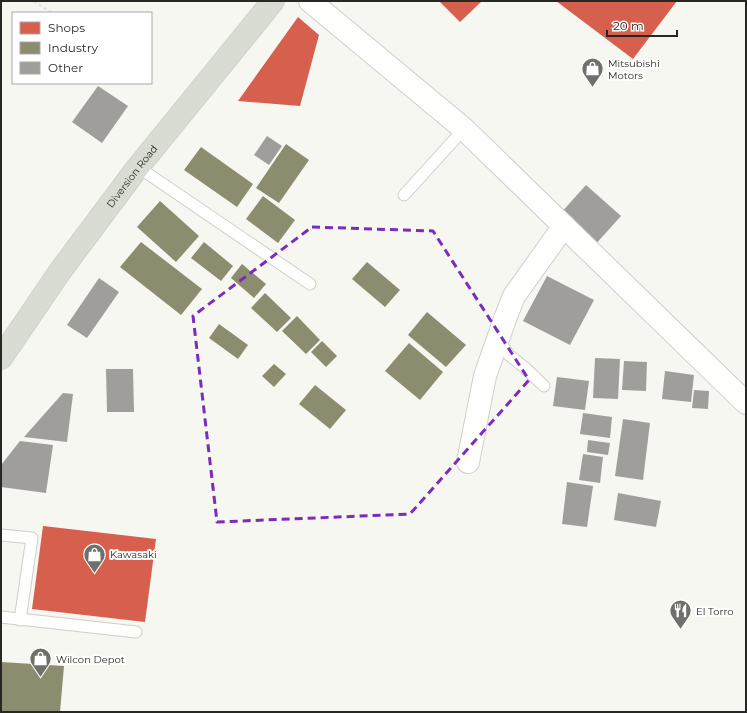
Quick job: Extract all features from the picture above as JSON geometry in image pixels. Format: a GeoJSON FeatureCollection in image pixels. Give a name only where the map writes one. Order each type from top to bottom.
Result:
{"type":"FeatureCollection","features":[{"type":"Feature","properties":{"kind":"highway","name":"Diversion Road"},"geometry":{"type":"LineString","coordinates":[[1,358],[61,270],[138,167],[273,1]]}},
{"type":"Feature","properties":{"kind":"street"},"geometry":{"type":"LineString","coordinates":[[310,1],[464,129],[746,403]]}},
{"type":"Feature","properties":{"kind":"street"},"geometry":{"type":"LineString","coordinates":[[468,462],[485,376],[514,296],[564,226]]}},
{"type":"Feature","properties":{"kind":"lane"},"geometry":{"type":"LineString","coordinates":[[404,195],[464,129]]}},
{"type":"Feature","properties":{"kind":"lane"},"geometry":{"type":"LineString","coordinates":[[138,167],[310,284]]}},
{"type":"Feature","properties":{"kind":"lane"},"geometry":{"type":"LineString","coordinates":[[498,339],[510,355],[544,386]]}},
{"type":"Feature","properties":{"kind":"lane"},"geometry":{"type":"LineString","coordinates":[[1,535],[32,538],[20,620]]}},
{"type":"Feature","properties":{"kind":"lane"},"geometry":{"type":"LineString","coordinates":[[1,617],[136,632]]}},
{"type":"Feature","properties":{"kind":"path"},"geometry":{"type":"LineString","coordinates":[[34,1],[50,12]]}},
{"type":"Feature","properties":{"kind":"highlighted area"},"geometry":{"type":"Polygon","coordinates":[[[312,227],[433,231],[529,380],[410,514],[217,522],[193,316],[312,227]]]}},
{"type":"Feature","properties":{"kind":"building: Shops"},"geometry":{"type":"Polygon","coordinates":[[[439,1],[482,1],[460,22],[439,1]]]}},
{"type":"Feature","properties":{"kind":"building: Shops"},"geometry":{"type":"Polygon","coordinates":[[[556,1],[677,1],[633,59],[556,1]]]}},
{"type":"Feature","properties":{"kind":"building: Shops"},"geometry":{"type":"Polygon","coordinates":[[[298,17],[319,35],[300,106],[238,101],[298,17]]]}},
{"type":"Feature","properties":{"kind":"building: Shops","name":"Kawasaki"},"geometry":{"type":"Polygon","coordinates":[[[43,526],[156,539],[145,622],[32,609],[43,526]]]}},
{"type":"Feature","properties":{"kind":"building: Industry"},"geometry":{"type":"Polygon","coordinates":[[[286,144],[309,160],[279,203],[256,188],[286,144]]]}},
{"type":"Feature","properties":{"kind":"building: Industry"},"geometry":{"type":"Polygon","coordinates":[[[201,147],[253,184],[237,207],[184,170],[201,147]]]}},
{"type":"Feature","properties":{"kind":"building: Industry"},"geometry":{"type":"Polygon","coordinates":[[[263,196],[295,220],[278,243],[246,219],[263,196]]]}},
{"type":"Feature","properties":{"kind":"building: Industry"},"geometry":{"type":"Polygon","coordinates":[[[160,201],[199,236],[176,262],[137,227],[160,201]]]}},
{"type":"Feature","properties":{"kind":"building: Industry"},"geometry":{"type":"Polygon","coordinates":[[[141,242],[202,289],[181,315],[120,267],[141,242]]]}},
{"type":"Feature","properties":{"kind":"building: Industry"},"geometry":{"type":"Polygon","coordinates":[[[204,242],[233,266],[221,281],[191,258],[204,242]]]}},
{"type":"Feature","properties":{"kind":"building: Industry"},"geometry":{"type":"Polygon","coordinates":[[[367,262],[400,290],[385,307],[352,279],[367,262]]]}},
{"type":"Feature","properties":{"kind":"building: Industry"},"geometry":{"type":"Polygon","coordinates":[[[242,264],[266,284],[254,298],[231,278],[242,264]]]}},
{"type":"Feature","properties":{"kind":"building: Industry"},"geometry":{"type":"Polygon","coordinates":[[[265,293],[291,318],[277,332],[251,308],[265,293]]]}},
{"type":"Feature","properties":{"kind":"building: Industry"},"geometry":{"type":"Polygon","coordinates":[[[427,312],[466,345],[446,367],[408,335],[427,312]]]}},
{"type":"Feature","properties":{"kind":"building: Industry"},"geometry":{"type":"Polygon","coordinates":[[[297,316],[320,340],[306,354],[282,331],[297,316]]]}},
{"type":"Feature","properties":{"kind":"building: Industry"},"geometry":{"type":"Polygon","coordinates":[[[219,324],[248,345],[238,359],[209,338],[219,324]]]}},
{"type":"Feature","properties":{"kind":"building: Industry"},"geometry":{"type":"Polygon","coordinates":[[[322,341],[337,356],[326,367],[311,352],[322,341]]]}},
{"type":"Feature","properties":{"kind":"building: Industry"},"geometry":{"type":"Polygon","coordinates":[[[409,343],[443,372],[420,400],[385,371],[409,343]]]}},
{"type":"Feature","properties":{"kind":"building: Industry"},"geometry":{"type":"Polygon","coordinates":[[[274,364],[286,374],[274,387],[262,376],[274,364]]]}},
{"type":"Feature","properties":{"kind":"building: Industry"},"geometry":{"type":"Polygon","coordinates":[[[315,385],[346,410],[330,429],[299,404],[315,385]]]}},
{"type":"Feature","properties":{"kind":"building: Industry"},"geometry":{"type":"Polygon","coordinates":[[[1,662],[64,666],[60,712],[1,712],[1,662]]]}},
{"type":"Feature","properties":{"kind":"building: Other"},"geometry":{"type":"Polygon","coordinates":[[[98,86],[128,106],[102,143],[72,122],[98,86]]]}},
{"type":"Feature","properties":{"kind":"building: Other"},"geometry":{"type":"Polygon","coordinates":[[[267,136],[282,146],[269,165],[254,155],[267,136]]]}},
{"type":"Feature","properties":{"kind":"building: Other"},"geometry":{"type":"Polygon","coordinates":[[[586,185],[621,216],[594,246],[559,215],[586,185]]]}},
{"type":"Feature","properties":{"kind":"building: Other"},"geometry":{"type":"Polygon","coordinates":[[[547,276],[594,300],[570,345],[523,321],[547,276]]]}},
{"type":"Feature","properties":{"kind":"building: Other"},"geometry":{"type":"Polygon","coordinates":[[[99,278],[119,292],[87,338],[67,325],[99,278]]]}},
{"type":"Feature","properties":{"kind":"building: Other"},"geometry":{"type":"Polygon","coordinates":[[[595,358],[620,359],[618,399],[593,398],[595,358]]]}},
{"type":"Feature","properties":{"kind":"building: Other"},"geometry":{"type":"Polygon","coordinates":[[[624,361],[647,362],[646,391],[622,390],[624,361]]]}},
{"type":"Feature","properties":{"kind":"building: Other"},"geometry":{"type":"Polygon","coordinates":[[[106,369],[133,369],[134,412],[107,412],[106,369]]]}},
{"type":"Feature","properties":{"kind":"building: Other"},"geometry":{"type":"Polygon","coordinates":[[[665,371],[694,375],[691,402],[662,399],[665,371]]]}},
{"type":"Feature","properties":{"kind":"building: Other"},"geometry":{"type":"Polygon","coordinates":[[[557,377],[589,381],[585,410],[553,406],[557,377]]]}},
{"type":"Feature","properties":{"kind":"building: Other"},"geometry":{"type":"Polygon","coordinates":[[[694,390],[709,391],[708,409],[692,408],[694,390]]]}},
{"type":"Feature","properties":{"kind":"building: Other"},"geometry":{"type":"Polygon","coordinates":[[[63,393],[73,394],[67,442],[24,437],[63,393]]]}},
{"type":"Feature","properties":{"kind":"building: Other"},"geometry":{"type":"Polygon","coordinates":[[[583,413],[612,417],[610,438],[580,434],[583,413]]]}},
{"type":"Feature","properties":{"kind":"building: Other"},"geometry":{"type":"Polygon","coordinates":[[[623,419],[650,423],[643,480],[615,476],[623,419]]]}},
{"type":"Feature","properties":{"kind":"building: Other"},"geometry":{"type":"Polygon","coordinates":[[[588,440],[610,443],[608,455],[587,452],[588,440]]]}},
{"type":"Feature","properties":{"kind":"building: Other"},"geometry":{"type":"Polygon","coordinates":[[[20,441],[53,445],[46,493],[1,487],[1,465],[20,441]]]}},
{"type":"Feature","properties":{"kind":"building: Other"},"geometry":{"type":"Polygon","coordinates":[[[583,454],[603,457],[600,483],[579,480],[583,454]]]}},
{"type":"Feature","properties":{"kind":"building: Other"},"geometry":{"type":"Polygon","coordinates":[[[567,482],[593,486],[587,527],[562,524],[567,482]]]}},
{"type":"Feature","properties":{"kind":"building: Other"},"geometry":{"type":"Polygon","coordinates":[[[618,493],[661,501],[656,527],[614,520],[618,493]]]}},
{"type":"Feature","properties":{"kind":"place","name":"Mitsubishi Motors"},"geometry":{"type":"Point","coordinates":[592,88]}},
{"type":"Feature","properties":{"kind":"place","name":"Kawasaki"},"geometry":{"type":"Point","coordinates":[94,574]}},
{"type":"Feature","properties":{"kind":"place","name":"El Torro"},"geometry":{"type":"Point","coordinates":[681,630]}},
{"type":"Feature","properties":{"kind":"place","name":"Wilcon Depot"},"geometry":{"type":"Point","coordinates":[40,678]}}]}
